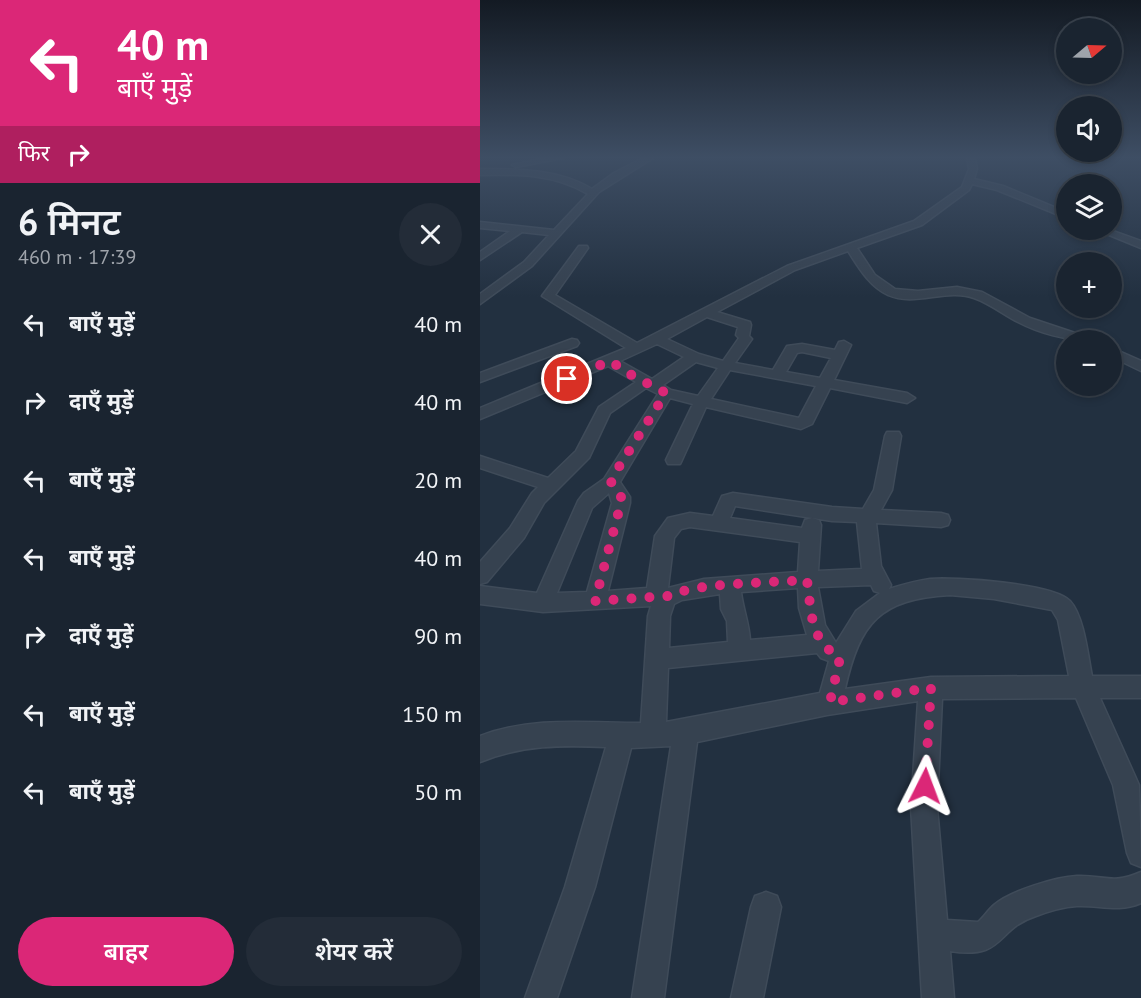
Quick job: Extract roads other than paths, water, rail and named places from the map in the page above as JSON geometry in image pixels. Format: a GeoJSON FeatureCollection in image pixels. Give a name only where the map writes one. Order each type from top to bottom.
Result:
{"type":"FeatureCollection","features":[{"type":"Feature","properties":{"kind":"street"},"geometry":{"type":"LineString","coordinates":[[480,300],[513,277],[583,205]]}},
{"type":"Feature","properties":{"kind":"street"},"geometry":{"type":"LineString","coordinates":[[480,414],[637,349],[791,268],[918,224],[945,205]]}},
{"type":"Feature","properties":{"kind":"street"},"geometry":{"type":"LineString","coordinates":[[1041,205],[1056,211]]}},
{"type":"Feature","properties":{"kind":"street"},"geometry":{"type":"LineString","coordinates":[[480,225],[557,233]]}},
{"type":"Feature","properties":{"kind":"street"},"geometry":{"type":"LineString","coordinates":[[480,257],[520,229]]}},
{"type":"Feature","properties":{"kind":"street"},"geometry":{"type":"LineString","coordinates":[[1122,238],[1141,245]]}},
{"type":"Feature","properties":{"kind":"street"},"geometry":{"type":"LineString","coordinates":[[851,247],[871,277],[892,292],[918,295],[957,291],[978,295],[1025,321],[1056,331]]}},
{"type":"Feature","properties":{"kind":"street"},"geometry":{"type":"LineString","coordinates":[[583,248],[548,296],[637,349]]}},
{"type":"Feature","properties":{"kind":"street"},"geometry":{"type":"LineString","coordinates":[[674,460],[701,402],[727,366],[744,337],[744,325],[739,321],[708,313]]}},
{"type":"Feature","properties":{"kind":"street"},"geometry":{"type":"LineString","coordinates":[[657,339],[694,357],[727,366],[907,398]]}},
{"type":"Feature","properties":{"kind":"street"},"geometry":{"type":"LineString","coordinates":[[480,378],[572,343]]}},
{"type":"Feature","properties":{"kind":"street"},"geometry":{"type":"LineString","coordinates":[[610,361],[654,387],[701,402],[801,424],[806,421],[842,350],[797,348],[790,351],[777,375]]}},
{"type":"Feature","properties":{"kind":"street"},"geometry":{"type":"LineString","coordinates":[[480,576],[517,533],[531,507],[583,453],[604,410],[654,387],[694,357]]}},
{"type":"Feature","properties":{"kind":"street"},"geometry":{"type":"LineString","coordinates":[[1122,357],[1141,367]]}},
{"type":"Feature","properties":{"kind":"street"},"geometry":{"type":"LineString","coordinates":[[543,603],[584,506],[590,498],[611,483],[654,387]]}},
{"type":"Feature","properties":{"kind":"street"},"geometry":{"type":"LineString","coordinates":[[889,597],[871,567],[866,536],[868,516],[883,490],[893,436]]}},
{"type":"Feature","properties":{"kind":"street"},"geometry":{"type":"LineString","coordinates":[[480,462],[550,485]]}},
{"type":"Feature","properties":{"kind":"street"},"geometry":{"type":"LineString","coordinates":[[595,601],[621,503],[621,497],[611,483]]}},
{"type":"Feature","properties":{"kind":"street"},"geometry":{"type":"LineString","coordinates":[[719,524],[728,501],[733,500],[813,512],[940,520]]}},
{"type":"Feature","properties":{"kind":"street"},"geometry":{"type":"LineString","coordinates":[[813,512],[807,580],[816,634],[821,643],[840,658]]}},
{"type":"Feature","properties":{"kind":"street"},"geometry":{"type":"LineString","coordinates":[[653,735],[665,536],[669,528],[682,521],[810,536]]}},
{"type":"Feature","properties":{"kind":"street"},"geometry":{"type":"LineString","coordinates":[[480,595],[543,603],[595,601],[662,596],[730,586],[875,577]]}},
{"type":"Feature","properties":{"kind":"street"},"geometry":{"type":"LineString","coordinates":[[730,586],[732,609],[738,621],[739,651]]}},
{"type":"Feature","properties":{"kind":"street"},"geometry":{"type":"LineString","coordinates":[[830,702],[840,658],[849,637],[860,620],[889,597],[938,588],[980,587],[1058,603],[1063,607],[1069,620],[1083,686],[1126,785],[1141,853]]}},
{"type":"Feature","properties":{"kind":"street"},"geometry":{"type":"LineString","coordinates":[[657,658],[821,643]]}},
{"type":"Feature","properties":{"kind":"street"},"geometry":{"type":"LineString","coordinates":[[480,749],[514,738],[543,734],[653,735],[686,732],[830,702],[931,688],[1141,687]]}},
{"type":"Feature","properties":{"kind":"street"},"geometry":{"type":"LineString","coordinates":[[931,688],[924,807],[938,998]]}},
{"type":"Feature","properties":{"kind":"street"},"geometry":{"type":"LineString","coordinates":[[648,998],[686,732]]}},
{"type":"Feature","properties":{"kind":"street"},"geometry":{"type":"LineString","coordinates":[[541,998],[580,887],[622,735]]}},
{"type":"Feature","properties":{"kind":"street"},"geometry":{"type":"LineString","coordinates":[[933,933],[981,937],[992,932],[1000,918],[1010,911],[1061,894],[1085,891],[1118,896],[1133,893],[1141,887]]}},
{"type":"Feature","properties":{"kind":"street"},"geometry":{"type":"LineString","coordinates":[[747,998],[766,908]]}}]}
